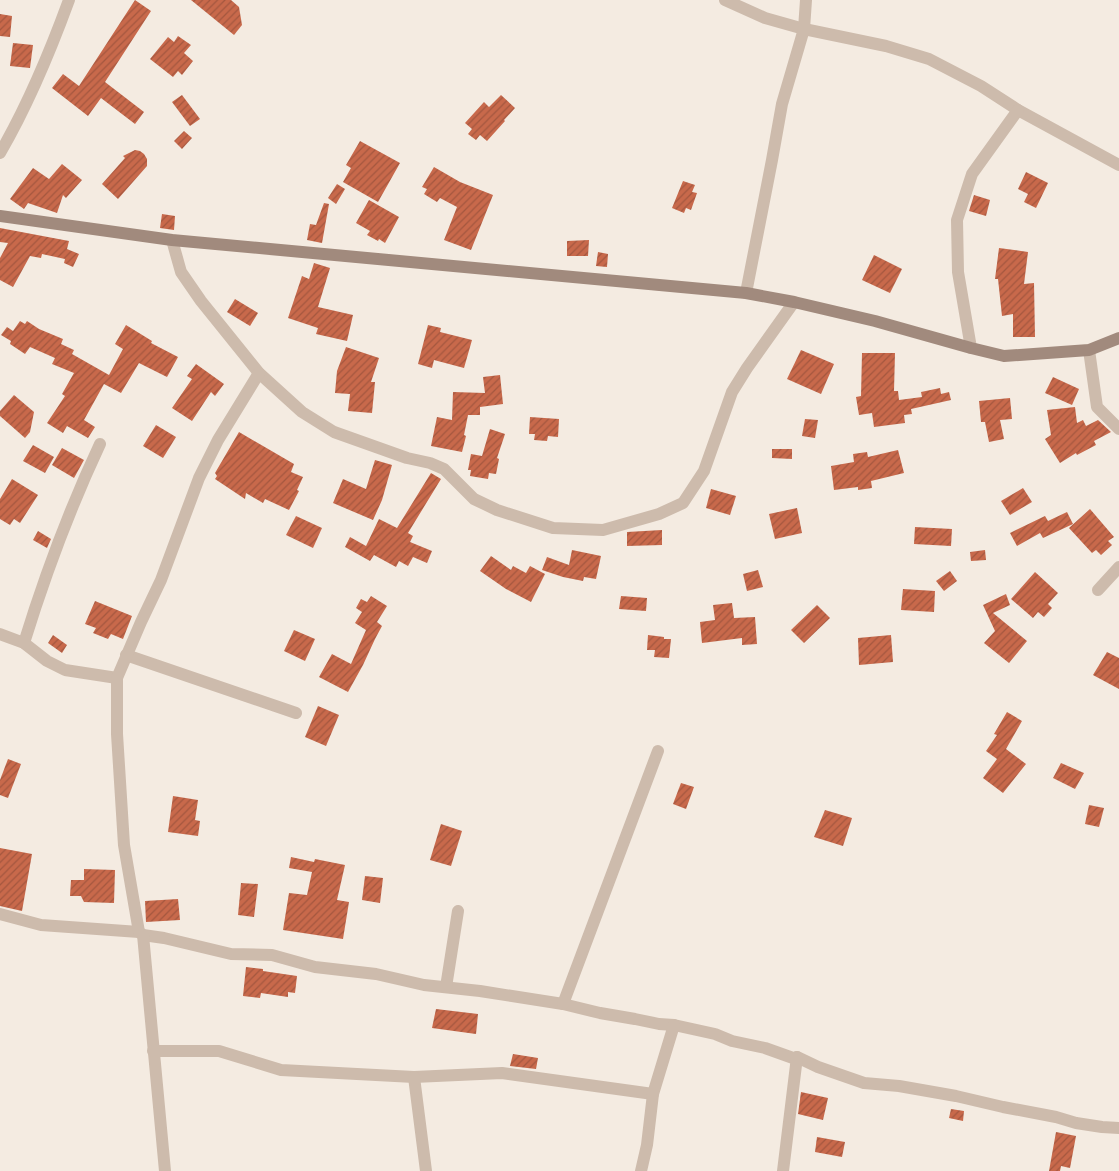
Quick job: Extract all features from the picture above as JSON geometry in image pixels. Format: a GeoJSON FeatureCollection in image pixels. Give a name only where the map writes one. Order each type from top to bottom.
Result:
{"type":"FeatureCollection","features":[{"type":"Feature","properties":{"kind":"street"},"geometry":{"type":"LineString","coordinates":[[0,153],[29,96],[57,33],[69,0]]}},
{"type":"Feature","properties":{"kind":"street"},"geometry":{"type":"LineString","coordinates":[[724,0],[765,18],[804,29],[886,46],[929,59],[982,86],[1018,110],[1119,165]]}},
{"type":"Feature","properties":{"kind":"street"},"geometry":{"type":"LineString","coordinates":[[746,293],[782,104],[804,29],[806,0]]}},
{"type":"Feature","properties":{"kind":"street"},"geometry":{"type":"LineString","coordinates":[[971,348],[958,272],[957,220],[972,174],[1018,110]]}},
{"type":"Feature","properties":{"kind":"street"},"geometry":{"type":"LineString","coordinates":[[0,216],[172,240],[746,293],[875,321],[1004,356],[1089,350],[1119,338]]}},
{"type":"Feature","properties":{"kind":"street"},"geometry":{"type":"LineString","coordinates":[[172,240],[181,272],[201,301],[259,373],[302,412],[334,432],[444,469],[474,499],[497,510],[553,528],[603,530],[658,514],[683,503],[704,471],[732,392],[794,302]]}},
{"type":"Feature","properties":{"kind":"street"},"geometry":{"type":"LineString","coordinates":[[1089,350],[1097,407],[1119,429]]}},
{"type":"Feature","properties":{"kind":"street"},"geometry":{"type":"LineString","coordinates":[[165,1171],[141,934],[124,846],[117,734],[117,678],[161,580],[199,478],[218,440],[259,373]]}},
{"type":"Feature","properties":{"kind":"street"},"geometry":{"type":"LineString","coordinates":[[24,643],[53,556],[85,475],[100,444]]}},
{"type":"Feature","properties":{"kind":"street"},"geometry":{"type":"LineString","coordinates":[[1098,590],[1119,567]]}},
{"type":"Feature","properties":{"kind":"street"},"geometry":{"type":"LineString","coordinates":[[0,634],[24,643],[48,661],[65,670],[117,678]]}},
{"type":"Feature","properties":{"kind":"street"},"geometry":{"type":"LineString","coordinates":[[126,656],[296,713]]}},
{"type":"Feature","properties":{"kind":"street"},"geometry":{"type":"LineString","coordinates":[[563,1004],[658,751]]}},
{"type":"Feature","properties":{"kind":"street"},"geometry":{"type":"LineString","coordinates":[[446,987],[458,910]]}},
{"type":"Feature","properties":{"kind":"street"},"geometry":{"type":"LineString","coordinates":[[0,914],[41,925],[141,934],[231,954],[272,955],[315,967],[376,974],[424,985],[480,991],[563,1004],[600,1013],[715,1034],[732,1041],[764,1048],[793,1058],[797,1057],[818,1067],[864,1083],[899,1086],[956,1096],[1056,1116],[1076,1123],[1119,1128]]}},
{"type":"Feature","properties":{"kind":"street"},"geometry":{"type":"LineString","coordinates":[[641,1171],[647,1145],[653,1094],[674,1026]]}},
{"type":"Feature","properties":{"kind":"street"},"geometry":{"type":"LineString","coordinates":[[153,1051],[219,1051],[281,1070],[414,1077],[502,1073],[653,1094]]}},
{"type":"Feature","properties":{"kind":"street"},"geometry":{"type":"LineString","coordinates":[[782,1171],[797,1057]]}},
{"type":"Feature","properties":{"kind":"street"},"geometry":{"type":"LineString","coordinates":[[414,1077],[426,1171]]}},
{"type":"Feature","properties":{"kind":"building"},"geometry":{"type":"Polygon","coordinates":[[[135,0],[151,11],[105,82],[144,112],[135,124],[101,98],[88,116],[52,88],[63,74],[79,86],[135,0]]]}},
{"type":"Feature","properties":{"kind":"building"},"geometry":{"type":"Polygon","coordinates":[[[191,0],[231,0],[239,7],[242,25],[234,35],[191,0]]]}},
{"type":"Feature","properties":{"kind":"building"},"geometry":{"type":"Polygon","coordinates":[[[0,14],[12,16],[10,37],[0,36],[0,14]]]}},
{"type":"Feature","properties":{"kind":"building"},"geometry":{"type":"Polygon","coordinates":[[[178,36],[191,45],[184,53],[193,61],[182,75],[178,71],[173,77],[150,59],[168,37],[174,42],[178,36]]]}},
{"type":"Feature","properties":{"kind":"building"},"geometry":{"type":"Polygon","coordinates":[[[13,43],[33,45],[30,68],[10,66],[13,43]]]}},
{"type":"Feature","properties":{"kind":"building"},"geometry":{"type":"Polygon","coordinates":[[[182,95],[200,119],[190,126],[172,102],[182,95]]]}},
{"type":"Feature","properties":{"kind":"building"},"geometry":{"type":"Polygon","coordinates":[[[501,95],[515,108],[487,141],[480,135],[476,140],[468,134],[472,129],[465,123],[484,102],[489,107],[501,95]]]}},
{"type":"Feature","properties":{"kind":"building"},"geometry":{"type":"Polygon","coordinates":[[[184,131],[192,138],[182,149],[174,141],[184,131]]]}},
{"type":"Feature","properties":{"kind":"building"},"geometry":{"type":"Polygon","coordinates":[[[360,141],[400,163],[378,202],[343,182],[351,168],[346,165],[360,141]]]}},
{"type":"Feature","properties":{"kind":"building"},"geometry":{"type":"Polygon","coordinates":[[[135,150],[144,154],[147,159],[147,166],[118,199],[102,184],[125,158],[123,156],[135,150]]]}},
{"type":"Feature","properties":{"kind":"building"},"geometry":{"type":"Polygon","coordinates":[[[62,164],[82,180],[66,198],[63,195],[57,213],[28,203],[24,209],[10,199],[33,168],[49,179],[62,164]]]}},
{"type":"Feature","properties":{"kind":"building"},"geometry":{"type":"Polygon","coordinates":[[[434,167],[460,182],[493,195],[471,250],[444,240],[457,207],[440,198],[437,202],[424,194],[427,189],[422,187],[434,167]]]}},
{"type":"Feature","properties":{"kind":"building"},"geometry":{"type":"Polygon","coordinates":[[[1026,172],[1048,183],[1036,208],[1024,202],[1028,194],[1018,189],[1026,172]]]}},
{"type":"Feature","properties":{"kind":"building"},"geometry":{"type":"Polygon","coordinates":[[[683,181],[695,185],[692,192],[697,193],[691,210],[686,208],[684,213],[672,208],[683,181]]]}},
{"type":"Feature","properties":{"kind":"building"},"geometry":{"type":"Polygon","coordinates":[[[337,184],[345,189],[336,204],[328,198],[337,184]]]}},
{"type":"Feature","properties":{"kind":"building"},"geometry":{"type":"Polygon","coordinates":[[[974,195],[990,200],[986,216],[969,211],[974,195]]]}},
{"type":"Feature","properties":{"kind":"building"},"geometry":{"type":"Polygon","coordinates":[[[369,200],[399,217],[385,243],[367,235],[370,231],[356,223],[369,200]]]}},
{"type":"Feature","properties":{"kind":"building"},"geometry":{"type":"Polygon","coordinates":[[[324,203],[329,204],[322,243],[307,240],[310,224],[316,225],[324,203]]]}},
{"type":"Feature","properties":{"kind":"building"},"geometry":{"type":"Polygon","coordinates":[[[162,214],[175,216],[174,230],[160,228],[162,214]]]}},
{"type":"Feature","properties":{"kind":"building"},"geometry":{"type":"Polygon","coordinates":[[[0,228],[69,241],[67,249],[79,254],[73,267],[64,263],[65,259],[42,254],[41,258],[30,256],[13,287],[0,280],[0,258],[8,243],[0,242],[0,228]]]}},
{"type":"Feature","properties":{"kind":"building"},"geometry":{"type":"Polygon","coordinates":[[[589,240],[588,256],[567,256],[567,241],[589,240]]]}},
{"type":"Feature","properties":{"kind":"building"},"geometry":{"type":"Polygon","coordinates":[[[999,248],[1028,252],[1024,284],[1034,283],[1035,337],[1013,337],[1013,314],[1002,316],[998,279],[995,279],[999,248]]]}},
{"type":"Feature","properties":{"kind":"building"},"geometry":{"type":"Polygon","coordinates":[[[598,252],[608,254],[607,267],[596,266],[598,252]]]}},
{"type":"Feature","properties":{"kind":"building"},"geometry":{"type":"Polygon","coordinates":[[[874,255],[902,269],[890,293],[862,280],[874,255]]]}},
{"type":"Feature","properties":{"kind":"building"},"geometry":{"type":"Polygon","coordinates":[[[314,263],[330,268],[318,307],[353,315],[347,341],[316,334],[318,328],[288,318],[302,276],[309,279],[314,263]]]}},
{"type":"Feature","properties":{"kind":"building"},"geometry":{"type":"Polygon","coordinates":[[[235,299],[258,313],[250,326],[227,312],[235,299]]]}},
{"type":"Feature","properties":{"kind":"building"},"geometry":{"type":"Polygon","coordinates":[[[20,321],[25,324],[27,321],[39,329],[63,339],[61,344],[74,350],[72,354],[109,375],[123,349],[115,344],[126,325],[152,341],[151,343],[178,357],[167,377],[139,363],[121,393],[104,384],[84,420],[95,427],[88,438],[67,426],[63,433],[47,423],[65,396],[62,394],[74,373],[52,364],[55,358],[30,347],[25,354],[10,344],[11,341],[1,335],[7,327],[13,331],[20,321]]]}},
{"type":"Feature","properties":{"kind":"building"},"geometry":{"type":"Polygon","coordinates":[[[428,325],[441,328],[440,332],[472,340],[464,368],[434,360],[432,368],[418,364],[428,325]]]}},
{"type":"Feature","properties":{"kind":"building"},"geometry":{"type":"Polygon","coordinates":[[[346,347],[379,358],[371,382],[375,382],[372,413],[348,411],[350,394],[335,393],[337,371],[346,347]]]}},
{"type":"Feature","properties":{"kind":"building"},"geometry":{"type":"Polygon","coordinates":[[[801,350],[834,364],[821,394],[787,379],[801,350]]]}},
{"type":"Feature","properties":{"kind":"building"},"geometry":{"type":"Polygon","coordinates":[[[862,353],[895,353],[894,391],[898,391],[899,400],[922,397],[921,392],[940,388],[941,394],[949,392],[951,400],[911,409],[912,414],[904,415],[905,423],[874,427],[872,413],[859,415],[856,397],[861,396],[862,353]]]}},
{"type":"Feature","properties":{"kind":"building"},"geometry":{"type":"Polygon","coordinates":[[[196,364],[224,384],[215,396],[211,392],[192,421],[172,408],[192,379],[187,376],[196,364]]]}},
{"type":"Feature","properties":{"kind":"building"},"geometry":{"type":"Polygon","coordinates":[[[500,375],[503,404],[480,407],[480,415],[468,415],[462,452],[431,446],[437,417],[452,420],[453,392],[485,393],[483,377],[500,375]]]}},
{"type":"Feature","properties":{"kind":"building"},"geometry":{"type":"Polygon","coordinates":[[[1053,377],[1079,389],[1072,405],[1045,393],[1053,377]]]}},
{"type":"Feature","properties":{"kind":"building"},"geometry":{"type":"Polygon","coordinates":[[[14,395],[34,412],[30,432],[25,438],[0,416],[0,411],[14,395]]]}},
{"type":"Feature","properties":{"kind":"building"},"geometry":{"type":"Polygon","coordinates":[[[1010,398],[1012,419],[1000,420],[1004,439],[989,442],[985,422],[981,422],[979,401],[1010,398]]]}},
{"type":"Feature","properties":{"kind":"building"},"geometry":{"type":"Polygon","coordinates":[[[1075,407],[1077,423],[1083,420],[1086,426],[1098,420],[1111,432],[1094,441],[1096,445],[1077,455],[1076,453],[1060,463],[1045,439],[1051,435],[1047,410],[1075,407]]]}},
{"type":"Feature","properties":{"kind":"building"},"geometry":{"type":"Polygon","coordinates":[[[530,417],[559,419],[558,437],[548,436],[547,441],[534,440],[535,434],[529,434],[530,417]]]}},
{"type":"Feature","properties":{"kind":"building"},"geometry":{"type":"Polygon","coordinates":[[[805,419],[818,420],[815,438],[802,436],[805,419]]]}},
{"type":"Feature","properties":{"kind":"building"},"geometry":{"type":"Polygon","coordinates":[[[156,425],[176,437],[163,458],[143,446],[156,425]]]}},
{"type":"Feature","properties":{"kind":"building"},"geometry":{"type":"Polygon","coordinates":[[[490,429],[505,434],[497,458],[499,459],[496,474],[489,473],[488,479],[470,476],[471,470],[468,470],[471,454],[482,456],[490,429]]]}},
{"type":"Feature","properties":{"kind":"building"},"geometry":{"type":"Polygon","coordinates":[[[239,432],[294,464],[291,472],[303,477],[297,490],[299,491],[289,510],[265,499],[263,503],[246,493],[245,499],[215,479],[217,476],[215,473],[239,432]]]}},
{"type":"Feature","properties":{"kind":"building"},"geometry":{"type":"Polygon","coordinates":[[[33,445],[54,457],[45,473],[23,461],[33,445]]]}},
{"type":"Feature","properties":{"kind":"building"},"geometry":{"type":"Polygon","coordinates":[[[62,448],[84,460],[74,478],[52,465],[62,448]]]}},
{"type":"Feature","properties":{"kind":"building"},"geometry":{"type":"Polygon","coordinates":[[[772,449],[792,449],[792,459],[772,458],[772,449]]]}},
{"type":"Feature","properties":{"kind":"building"},"geometry":{"type":"Polygon","coordinates":[[[898,450],[904,473],[871,481],[872,488],[858,490],[858,487],[834,490],[831,466],[854,462],[853,454],[867,452],[868,457],[898,450]]]}},
{"type":"Feature","properties":{"kind":"building"},"geometry":{"type":"Polygon","coordinates":[[[375,460],[392,465],[382,500],[373,520],[333,503],[343,479],[366,489],[375,460]]]}},
{"type":"Feature","properties":{"kind":"building"},"geometry":{"type":"Polygon","coordinates":[[[431,473],[441,479],[408,533],[413,536],[410,542],[432,551],[427,563],[413,557],[408,566],[399,561],[396,567],[374,555],[370,561],[345,547],[350,537],[366,546],[379,519],[397,528],[431,473]]]}},
{"type":"Feature","properties":{"kind":"building"},"geometry":{"type":"Polygon","coordinates":[[[12,479],[38,495],[20,523],[14,519],[10,525],[0,519],[0,499],[12,479]]]}},
{"type":"Feature","properties":{"kind":"building"},"geometry":{"type":"Polygon","coordinates":[[[1023,488],[1032,502],[1010,515],[1001,501],[1023,488]]]}},
{"type":"Feature","properties":{"kind":"building"},"geometry":{"type":"Polygon","coordinates":[[[711,489],[736,496],[730,515],[706,508],[711,489]]]}},
{"type":"Feature","properties":{"kind":"building"},"geometry":{"type":"Polygon","coordinates":[[[797,508],[802,533],[775,539],[769,514],[797,508]]]}},
{"type":"Feature","properties":{"kind":"building"},"geometry":{"type":"Polygon","coordinates":[[[1090,509],[1114,537],[1108,541],[1112,545],[1101,555],[1096,550],[1092,553],[1069,528],[1090,509]]]}},
{"type":"Feature","properties":{"kind":"building"},"geometry":{"type":"Polygon","coordinates":[[[1067,512],[1073,524],[1043,538],[1040,533],[1017,546],[1010,533],[1045,516],[1048,521],[1067,512]]]}},
{"type":"Feature","properties":{"kind":"building"},"geometry":{"type":"Polygon","coordinates":[[[296,516],[322,528],[313,548],[286,535],[296,516]]]}},
{"type":"Feature","properties":{"kind":"building"},"geometry":{"type":"Polygon","coordinates":[[[915,527],[952,529],[951,546],[914,544],[915,527]]]}},
{"type":"Feature","properties":{"kind":"building"},"geometry":{"type":"Polygon","coordinates":[[[662,530],[662,545],[627,546],[627,532],[662,530]]]}},
{"type":"Feature","properties":{"kind":"building"},"geometry":{"type":"Polygon","coordinates":[[[38,531],[51,539],[47,548],[33,540],[38,531]]]}},
{"type":"Feature","properties":{"kind":"building"},"geometry":{"type":"Polygon","coordinates":[[[572,550],[601,556],[596,579],[584,577],[583,581],[542,570],[547,557],[569,565],[572,550]]]}},
{"type":"Feature","properties":{"kind":"building"},"geometry":{"type":"Polygon","coordinates":[[[985,550],[986,560],[971,561],[970,552],[985,550]]]}},
{"type":"Feature","properties":{"kind":"building"},"geometry":{"type":"Polygon","coordinates":[[[491,556],[511,570],[513,566],[526,573],[530,566],[545,574],[531,602],[506,589],[480,571],[491,556]]]}},
{"type":"Feature","properties":{"kind":"building"},"geometry":{"type":"Polygon","coordinates":[[[758,570],[763,587],[747,591],[743,574],[758,570]]]}},
{"type":"Feature","properties":{"kind":"building"},"geometry":{"type":"Polygon","coordinates":[[[950,571],[957,581],[944,591],[936,581],[950,571]]]}},
{"type":"Feature","properties":{"kind":"building"},"geometry":{"type":"Polygon","coordinates":[[[1035,572],[1058,593],[1048,604],[1052,608],[1044,617],[1038,612],[1033,618],[1011,599],[1035,572]]]}},
{"type":"Feature","properties":{"kind":"building"},"geometry":{"type":"Polygon","coordinates":[[[903,589],[935,591],[934,612],[901,610],[903,589]]]}},
{"type":"Feature","properties":{"kind":"building"},"geometry":{"type":"Polygon","coordinates":[[[1006,594],[1010,605],[993,613],[1027,641],[1009,663],[984,643],[995,631],[983,605],[1006,594]]]}},
{"type":"Feature","properties":{"kind":"building"},"geometry":{"type":"Polygon","coordinates":[[[371,596],[387,606],[377,622],[382,626],[348,692],[319,677],[332,654],[351,664],[366,630],[355,623],[362,612],[356,608],[361,599],[367,602],[371,596]]]}},
{"type":"Feature","properties":{"kind":"building"},"geometry":{"type":"Polygon","coordinates":[[[621,596],[647,598],[646,611],[619,609],[621,596]]]}},
{"type":"Feature","properties":{"kind":"building"},"geometry":{"type":"Polygon","coordinates":[[[95,601],[132,616],[123,639],[111,634],[108,639],[93,633],[96,628],[85,624],[95,601]]]}},
{"type":"Feature","properties":{"kind":"building"},"geometry":{"type":"Polygon","coordinates":[[[732,603],[734,618],[755,617],[757,644],[742,645],[742,638],[702,643],[700,622],[715,620],[713,605],[732,603]]]}},
{"type":"Feature","properties":{"kind":"building"},"geometry":{"type":"Polygon","coordinates":[[[817,605],[830,618],[804,643],[791,630],[817,605]]]}},
{"type":"Feature","properties":{"kind":"building"},"geometry":{"type":"Polygon","coordinates":[[[294,630],[315,639],[305,661],[284,651],[294,630]]]}},
{"type":"Feature","properties":{"kind":"building"},"geometry":{"type":"Polygon","coordinates":[[[53,635],[67,645],[62,653],[48,643],[53,635]]]}},
{"type":"Feature","properties":{"kind":"building"},"geometry":{"type":"Polygon","coordinates":[[[648,635],[671,639],[669,658],[654,657],[655,650],[647,650],[648,635]]]}},
{"type":"Feature","properties":{"kind":"building"},"geometry":{"type":"Polygon","coordinates":[[[891,635],[893,662],[859,665],[858,638],[891,635]]]}},
{"type":"Feature","properties":{"kind":"building"},"geometry":{"type":"Polygon","coordinates":[[[1107,652],[1119,658],[1119,689],[1093,675],[1107,652]]]}},
{"type":"Feature","properties":{"kind":"building"},"geometry":{"type":"Polygon","coordinates":[[[318,706],[339,715],[326,746],[305,737],[318,706]]]}},
{"type":"Feature","properties":{"kind":"building"},"geometry":{"type":"Polygon","coordinates":[[[1007,712],[1022,721],[1006,749],[1026,764],[1003,793],[983,778],[997,759],[986,751],[997,735],[994,734],[1007,712]]]}},
{"type":"Feature","properties":{"kind":"building"},"geometry":{"type":"Polygon","coordinates":[[[8,759],[21,764],[8,798],[0,795],[0,780],[8,759]]]}},
{"type":"Feature","properties":{"kind":"building"},"geometry":{"type":"Polygon","coordinates":[[[1061,763],[1084,773],[1075,789],[1053,778],[1061,763]]]}},
{"type":"Feature","properties":{"kind":"building"},"geometry":{"type":"Polygon","coordinates":[[[681,783],[694,787],[686,809],[673,804],[681,783]]]}},
{"type":"Feature","properties":{"kind":"building"},"geometry":{"type":"Polygon","coordinates":[[[173,796],[198,800],[195,820],[200,821],[198,836],[168,832],[173,796]]]}},
{"type":"Feature","properties":{"kind":"building"},"geometry":{"type":"Polygon","coordinates":[[[1089,805],[1104,808],[1099,827],[1085,824],[1089,805]]]}},
{"type":"Feature","properties":{"kind":"building"},"geometry":{"type":"Polygon","coordinates":[[[825,810],[852,818],[843,846],[814,837],[825,810]]]}},
{"type":"Feature","properties":{"kind":"building"},"geometry":{"type":"Polygon","coordinates":[[[441,824],[462,831],[451,866],[430,860],[441,824]]]}},
{"type":"Feature","properties":{"kind":"building"},"geometry":{"type":"Polygon","coordinates":[[[0,848],[32,854],[22,911],[0,906],[0,848]]]}},
{"type":"Feature","properties":{"kind":"building"},"geometry":{"type":"Polygon","coordinates":[[[291,857],[314,862],[315,859],[345,865],[337,900],[349,902],[343,939],[283,930],[289,893],[307,895],[312,872],[289,868],[291,857]]]}},
{"type":"Feature","properties":{"kind":"building"},"geometry":{"type":"Polygon","coordinates":[[[84,869],[115,870],[114,903],[84,902],[81,896],[70,896],[71,880],[84,880],[84,869]]]}},
{"type":"Feature","properties":{"kind":"building"},"geometry":{"type":"Polygon","coordinates":[[[365,876],[383,878],[380,903],[362,900],[365,876]]]}},
{"type":"Feature","properties":{"kind":"building"},"geometry":{"type":"Polygon","coordinates":[[[241,883],[258,884],[254,917],[238,915],[241,883]]]}},
{"type":"Feature","properties":{"kind":"building"},"geometry":{"type":"Polygon","coordinates":[[[178,899],[180,920],[146,922],[145,901],[178,899]]]}},
{"type":"Feature","properties":{"kind":"building"},"geometry":{"type":"Polygon","coordinates":[[[246,967],[297,976],[295,993],[288,992],[288,997],[261,993],[260,998],[243,996],[246,967]]]}},
{"type":"Feature","properties":{"kind":"building"},"geometry":{"type":"Polygon","coordinates":[[[436,1009],[478,1014],[476,1034],[432,1028],[436,1009]]]}},
{"type":"Feature","properties":{"kind":"building"},"geometry":{"type":"Polygon","coordinates":[[[513,1054],[538,1058],[536,1069],[510,1066],[513,1054]]]}},
{"type":"Feature","properties":{"kind":"building"},"geometry":{"type":"Polygon","coordinates":[[[801,1092],[828,1098],[823,1120],[798,1114],[801,1092]]]}},
{"type":"Feature","properties":{"kind":"building"},"geometry":{"type":"Polygon","coordinates":[[[951,1109],[964,1111],[963,1121],[949,1118],[951,1109]]]}},
{"type":"Feature","properties":{"kind":"building"},"geometry":{"type":"Polygon","coordinates":[[[1056,1132],[1076,1136],[1070,1168],[1061,1166],[1060,1171],[1049,1171],[1056,1132]]]}},
{"type":"Feature","properties":{"kind":"building"},"geometry":{"type":"Polygon","coordinates":[[[817,1137],[845,1142],[842,1157],[815,1152],[817,1137]]]}}]}
